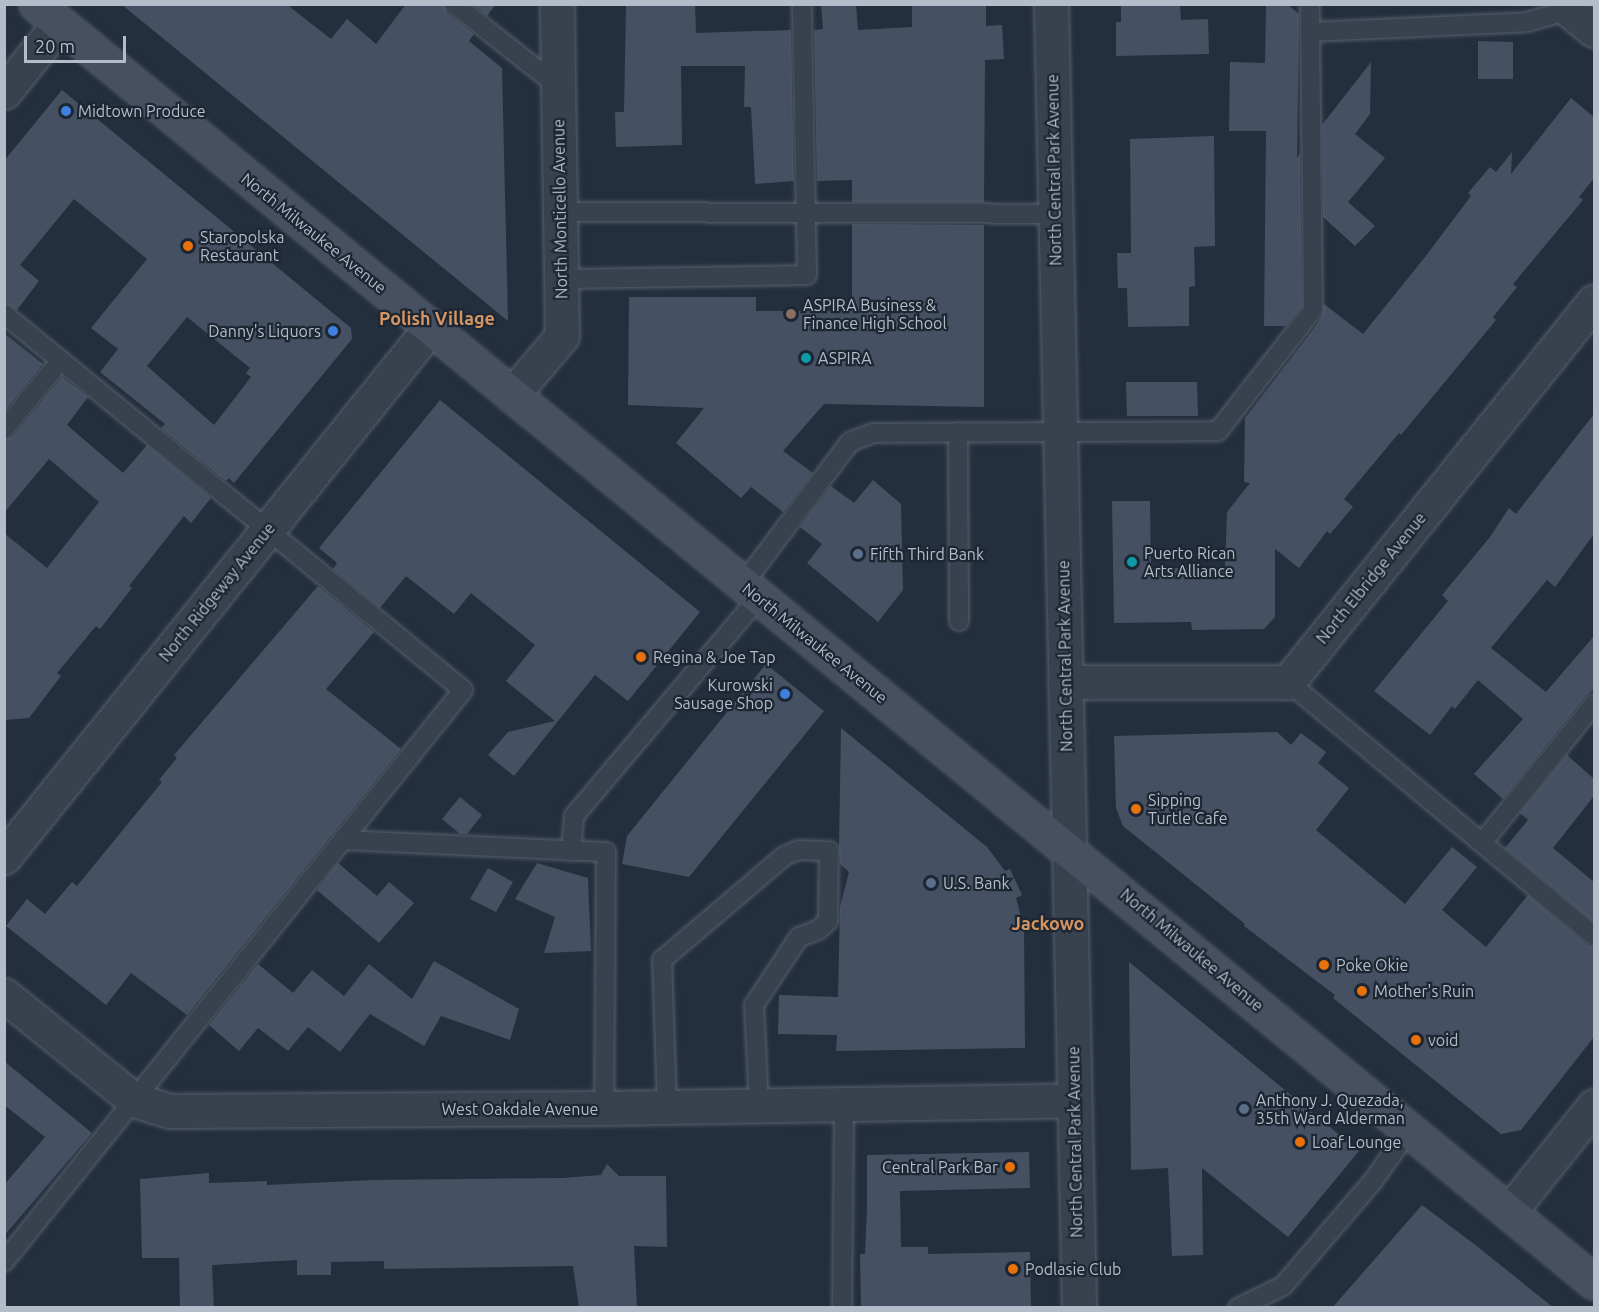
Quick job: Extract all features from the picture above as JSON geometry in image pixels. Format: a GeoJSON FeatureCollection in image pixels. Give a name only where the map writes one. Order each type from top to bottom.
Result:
{"type":"FeatureCollection","features":[{"type":"Feature","properties":{"kind":"main road","name":"North Milwaukee Avenue"},"geometry":{"type":"LineString","coordinates":[[47,14],[1069,849],[1594,1282]]}},
{"type":"Feature","properties":{"kind":"street","name":"North Monticello Avenue"},"geometry":{"type":"LineString","coordinates":[[512,395],[562,336],[557,4]]}},
{"type":"Feature","properties":{"kind":"street","name":"North Central Park Avenue"},"geometry":{"type":"LineString","coordinates":[[1051,4],[1079,1308]]}},
{"type":"Feature","properties":{"kind":"street"},"geometry":{"type":"LineString","coordinates":[[1569,7],[1594,30]]}},
{"type":"Feature","properties":{"kind":"street"},"geometry":{"type":"LineString","coordinates":[[4,92],[47,14]]}},
{"type":"Feature","properties":{"kind":"street","name":"North Elbridge Avenue"},"geometry":{"type":"LineString","coordinates":[[1288,682],[1594,302]]}},
{"type":"Feature","properties":{"kind":"street","name":"North Ridgeway Avenue"},"geometry":{"type":"LineString","coordinates":[[4,857],[430,328]]}},
{"type":"Feature","properties":{"kind":"street"},"geometry":{"type":"LineString","coordinates":[[1065,682],[1288,682]]}},
{"type":"Feature","properties":{"kind":"street","name":"West Oakdale Avenue"},"geometry":{"type":"LineString","coordinates":[[4,995],[134,1100],[170,1111],[604,1108],[1074,1101]]}},
{"type":"Feature","properties":{"kind":"street"},"geometry":{"type":"LineString","coordinates":[[1509,1212],[1594,1106]]}},
{"type":"Feature","properties":{"kind":"lane"},"geometry":{"type":"LineString","coordinates":[[454,4],[558,87]]}},
{"type":"Feature","properties":{"kind":"lane"},"geometry":{"type":"LineString","coordinates":[[561,279],[807,275],[802,4]]}},
{"type":"Feature","properties":{"kind":"lane"},"geometry":{"type":"LineString","coordinates":[[571,851],[574,816],[751,591],[850,442],[874,433],[1060,430],[1218,431],[1313,310],[1310,4]]}},
{"type":"Feature","properties":{"kind":"lane"},"geometry":{"type":"LineString","coordinates":[[1310,32],[1527,22],[1569,7]]}},
{"type":"Feature","properties":{"kind":"lane"},"geometry":{"type":"LineString","coordinates":[[560,212],[1055,214]]}},
{"type":"Feature","properties":{"kind":"lane"},"geometry":{"type":"LineString","coordinates":[[4,314],[463,690],[4,1262]]}},
{"type":"Feature","properties":{"kind":"lane"},"geometry":{"type":"LineString","coordinates":[[4,429],[60,360]]}},
{"type":"Feature","properties":{"kind":"lane"},"geometry":{"type":"LineString","coordinates":[[958,432],[959,621]]}},
{"type":"Feature","properties":{"kind":"lane"},"geometry":{"type":"LineString","coordinates":[[1288,682],[1594,936]]}},
{"type":"Feature","properties":{"kind":"lane"},"geometry":{"type":"LineString","coordinates":[[1482,843],[1594,704]]}},
{"type":"Feature","properties":{"kind":"lane"},"geometry":{"type":"LineString","coordinates":[[343,840],[606,852],[604,1108]]}},
{"type":"Feature","properties":{"kind":"lane"},"geometry":{"type":"LineString","coordinates":[[667,1107],[662,960],[784,856],[800,850],[829,851],[828,921],[818,930],[799,937],[754,1005],[759,1106]]}},
{"type":"Feature","properties":{"kind":"lane"},"geometry":{"type":"LineString","coordinates":[[842,1308],[844,1104]]}},
{"type":"Feature","properties":{"kind":"lane"},"geometry":{"type":"LineString","coordinates":[[1238,1308],[1283,1286],[1373,1181],[1409,1130]]}},
{"type":"Feature","properties":{"kind":"building"},"geometry":{"type":"Polygon","coordinates":[[[121,4],[286,4],[331,39],[347,19],[376,44],[406,4],[443,4],[447,13],[474,34],[469,41],[502,68],[508,321],[121,4]]]}},
{"type":"Feature","properties":{"kind":"building"},"geometry":{"type":"Polygon","coordinates":[[[473,4],[496,4],[487,16],[473,4]]]}},
{"type":"Feature","properties":{"kind":"building"},"geometry":{"type":"Polygon","coordinates":[[[626,4],[695,4],[696,33],[791,30],[794,181],[755,184],[751,107],[744,107],[745,66],[681,66],[682,145],[616,147],[615,112],[624,112],[626,4]]]}},
{"type":"Feature","properties":{"kind":"building"},"geometry":{"type":"Polygon","coordinates":[[[821,4],[856,4],[858,30],[912,27],[912,4],[986,4],[986,26],[1002,25],[1004,59],[985,60],[984,202],[852,202],[852,180],[817,181],[814,30],[823,29],[821,4]]]}},
{"type":"Feature","properties":{"kind":"building"},"geometry":{"type":"Polygon","coordinates":[[[1121,4],[1180,4],[1181,20],[1208,19],[1209,54],[1116,56],[1116,22],[1121,22],[1121,4]]]}},
{"type":"Feature","properties":{"kind":"building"},"geometry":{"type":"Polygon","coordinates":[[[1266,4],[1287,4],[1299,14],[1297,158],[1300,154],[1302,306],[1286,326],[1264,326],[1266,131],[1229,131],[1230,62],[1265,63],[1266,4]]]}},
{"type":"Feature","properties":{"kind":"building"},"geometry":{"type":"Polygon","coordinates":[[[1478,41],[1513,42],[1513,79],[1478,79],[1478,41]]]}},
{"type":"Feature","properties":{"kind":"building"},"geometry":{"type":"Polygon","coordinates":[[[1371,62],[1370,114],[1355,134],[1385,158],[1348,202],[1375,226],[1355,246],[1323,217],[1322,125],[1371,62]]]}},
{"type":"Feature","properties":{"kind":"building"},"geometry":{"type":"Polygon","coordinates":[[[62,90],[351,328],[352,339],[234,483],[229,478],[226,481],[161,428],[165,424],[100,372],[118,349],[91,328],[147,259],[74,199],[20,265],[39,281],[17,310],[4,303],[4,161],[62,90]],[[187,317],[147,366],[214,425],[251,377],[246,373],[250,368],[187,317]]]}},
{"type":"Feature","properties":{"kind":"building"},"geometry":{"type":"Polygon","coordinates":[[[1571,98],[1594,117],[1594,178],[1579,197],[1583,200],[1513,284],[1517,287],[1493,317],[1496,320],[1401,435],[1399,433],[1344,499],[1353,507],[1330,534],[1327,531],[1299,568],[1275,549],[1275,617],[1264,629],[1192,630],[1191,622],[1114,623],[1112,501],[1150,501],[1151,568],[1225,568],[1227,512],[1250,483],[1244,482],[1245,418],[1315,327],[1322,316],[1324,304],[1363,334],[1425,257],[1471,196],[1468,193],[1490,167],[1496,172],[1512,152],[1511,174],[1571,98]]]}},
{"type":"Feature","properties":{"kind":"building"},"geometry":{"type":"Polygon","coordinates":[[[1214,136],[1215,246],[1194,247],[1195,286],[1189,287],[1189,326],[1128,327],[1127,288],[1118,288],[1117,253],[1131,253],[1130,139],[1214,136]]]}},
{"type":"Feature","properties":{"kind":"building","name":"ASPIRA"},"geometry":{"type":"Polygon","coordinates":[[[852,224],[984,225],[984,407],[824,404],[783,451],[813,473],[783,512],[751,487],[741,498],[676,443],[704,408],[628,405],[629,297],[756,297],[756,311],[852,311],[852,224]]]}},
{"type":"Feature","properties":{"kind":"building"},"geometry":{"type":"Polygon","coordinates":[[[4,333],[43,364],[4,411],[4,333]]]}},
{"type":"Feature","properties":{"kind":"building"},"geometry":{"type":"Polygon","coordinates":[[[62,377],[88,397],[67,425],[123,473],[147,445],[211,498],[191,523],[184,516],[129,586],[132,588],[100,629],[96,626],[57,673],[61,676],[29,718],[4,720],[4,533],[47,568],[99,502],[49,459],[4,513],[4,440],[13,436],[62,377]]]}},
{"type":"Feature","properties":{"kind":"building"},"geometry":{"type":"Polygon","coordinates":[[[1126,382],[1197,382],[1198,416],[1127,416],[1126,382]]]}},
{"type":"Feature","properties":{"kind":"building"},"geometry":{"type":"Polygon","coordinates":[[[440,400],[700,612],[628,701],[595,675],[514,776],[488,755],[508,732],[555,721],[506,681],[535,645],[471,593],[454,614],[406,576],[380,608],[333,569],[337,563],[319,548],[440,400]]]}},
{"type":"Feature","properties":{"kind":"building"},"geometry":{"type":"Polygon","coordinates":[[[1594,414],[1594,534],[1555,587],[1547,580],[1491,648],[1546,692],[1594,636],[1594,689],[1585,697],[1503,799],[1474,774],[1523,719],[1478,680],[1455,709],[1452,706],[1430,735],[1374,691],[1448,601],[1442,595],[1490,537],[1509,508],[1516,514],[1594,414]]]}},
{"type":"Feature","properties":{"kind":"building","name":"Fifth Third Bank"},"geometry":{"type":"Polygon","coordinates":[[[873,480],[901,504],[903,590],[878,622],[807,563],[822,544],[800,527],[831,486],[854,503],[873,480]]]}},
{"type":"Feature","properties":{"kind":"building"},"geometry":{"type":"Polygon","coordinates":[[[318,586],[374,632],[326,689],[401,749],[187,1015],[131,973],[106,1005],[6,926],[27,899],[45,914],[72,882],[77,886],[162,782],[159,780],[177,758],[174,755],[318,586]]]}},
{"type":"Feature","properties":{"kind":"building"},"geometry":{"type":"Polygon","coordinates":[[[766,664],[824,711],[689,877],[622,864],[627,836],[766,664]]]}},
{"type":"Feature","properties":{"kind":"building","name":"U.S. Bank"},"geometry":{"type":"Polygon","coordinates":[[[841,728],[987,847],[1005,871],[1010,869],[1022,895],[1016,898],[1024,928],[1025,1048],[836,1051],[837,1035],[778,1034],[779,995],[838,997],[840,907],[849,872],[840,864],[839,846],[841,728]]]}},
{"type":"Feature","properties":{"kind":"building"},"geometry":{"type":"Polygon","coordinates":[[[1277,732],[1291,745],[1301,733],[1326,752],[1318,763],[1349,788],[1316,830],[1405,904],[1452,847],[1477,867],[1442,910],[1486,947],[1528,895],[1587,945],[1594,947],[1594,1037],[1521,1130],[1501,1134],[1333,998],[1335,995],[1244,926],[1245,924],[1123,826],[1116,808],[1114,736],[1277,732]]]}},
{"type":"Feature","properties":{"kind":"building"},"geometry":{"type":"Polygon","coordinates":[[[1567,755],[1594,779],[1594,796],[1553,848],[1594,882],[1594,922],[1505,848],[1528,820],[1520,813],[1567,755]]]}},
{"type":"Feature","properties":{"kind":"building"},"geometry":{"type":"Polygon","coordinates":[[[460,797],[482,815],[467,834],[460,834],[442,819],[460,797]]]}},
{"type":"Feature","properties":{"kind":"building"},"geometry":{"type":"Polygon","coordinates":[[[338,863],[377,896],[389,882],[414,903],[379,943],[317,890],[338,863]]]}},
{"type":"Feature","properties":{"kind":"building"},"geometry":{"type":"Polygon","coordinates":[[[537,863],[588,878],[591,951],[544,953],[555,917],[515,899],[537,863]]]}},
{"type":"Feature","properties":{"kind":"building"},"geometry":{"type":"Polygon","coordinates":[[[488,868],[513,882],[496,912],[470,899],[488,868]]]}},
{"type":"Feature","properties":{"kind":"building"},"geometry":{"type":"Polygon","coordinates":[[[434,961],[519,1009],[510,1040],[441,1016],[424,1046],[370,1014],[340,1052],[308,1027],[288,1051],[258,1028],[239,1051],[209,1025],[258,964],[293,993],[312,970],[344,996],[369,964],[412,999],[434,961]]]}},
{"type":"Feature","properties":{"kind":"building"},"geometry":{"type":"Polygon","coordinates":[[[1129,962],[1359,1151],[1288,1237],[1202,1168],[1203,1255],[1172,1256],[1168,1168],[1131,1170],[1129,962]]]}},
{"type":"Feature","properties":{"kind":"building"},"geometry":{"type":"Polygon","coordinates":[[[4,1061],[92,1133],[4,1236],[4,1185],[45,1137],[4,1105],[4,1061]]]}},
{"type":"Feature","properties":{"kind":"building"},"geometry":{"type":"Polygon","coordinates":[[[1029,1152],[1030,1188],[900,1191],[901,1247],[928,1247],[928,1254],[1030,1252],[1031,1308],[861,1308],[860,1254],[865,1254],[867,1155],[1029,1152]]]}},
{"type":"Feature","properties":{"kind":"building"},"geometry":{"type":"Polygon","coordinates":[[[607,1164],[619,1176],[666,1176],[667,1247],[634,1246],[637,1308],[579,1308],[573,1266],[384,1269],[384,1261],[331,1262],[331,1275],[297,1275],[297,1260],[212,1265],[214,1308],[180,1308],[179,1258],[142,1258],[140,1179],[209,1173],[209,1183],[267,1181],[267,1185],[374,1180],[563,1178],[601,1175],[607,1164]]]}},
{"type":"Feature","properties":{"kind":"building"},"geometry":{"type":"Polygon","coordinates":[[[1422,1205],[1478,1247],[1554,1308],[1332,1308],[1422,1205]]]}},
{"type":"Feature","properties":{"kind":"place","name":"Midtown Produce"},"geometry":{"type":"Point","coordinates":[66,111]}},
{"type":"Feature","properties":{"kind":"place","name":"Staropolska Restaurant"},"geometry":{"type":"Point","coordinates":[188,246]}},
{"type":"Feature","properties":{"kind":"place","name":"ASPIRA Business & Finance High School"},"geometry":{"type":"Point","coordinates":[791,314]}},
{"type":"Feature","properties":{"kind":"place","name":"Danny's Liquors"},"geometry":{"type":"Point","coordinates":[333,331]}},
{"type":"Feature","properties":{"kind":"place","name":"ASPIRA"},"geometry":{"type":"Point","coordinates":[806,358]}},
{"type":"Feature","properties":{"kind":"place","name":"Fifth Third Bank"},"geometry":{"type":"Point","coordinates":[858,554]}},
{"type":"Feature","properties":{"kind":"place","name":"Puerto Rican Arts Alliance"},"geometry":{"type":"Point","coordinates":[1132,562]}},
{"type":"Feature","properties":{"kind":"place","name":"Regina & Joe Tap"},"geometry":{"type":"Point","coordinates":[641,657]}},
{"type":"Feature","properties":{"kind":"place","name":"Kurowski Sausage Shop"},"geometry":{"type":"Point","coordinates":[785,694]}},
{"type":"Feature","properties":{"kind":"place","name":"Sipping Turtle Cafe"},"geometry":{"type":"Point","coordinates":[1136,809]}},
{"type":"Feature","properties":{"kind":"place","name":"U.S. Bank"},"geometry":{"type":"Point","coordinates":[931,883]}},
{"type":"Feature","properties":{"kind":"place","name":"Poke Okie"},"geometry":{"type":"Point","coordinates":[1324,965]}},
{"type":"Feature","properties":{"kind":"place","name":"Mother's Ruin"},"geometry":{"type":"Point","coordinates":[1362,991]}},
{"type":"Feature","properties":{"kind":"place","name":"void"},"geometry":{"type":"Point","coordinates":[1416,1040]}},
{"type":"Feature","properties":{"kind":"place","name":"Anthony J. Quezada, 35th Ward Alderman"},"geometry":{"type":"Point","coordinates":[1244,1109]}},
{"type":"Feature","properties":{"kind":"place","name":"Loaf Lounge"},"geometry":{"type":"Point","coordinates":[1300,1142]}},
{"type":"Feature","properties":{"kind":"place","name":"Central Park Bar"},"geometry":{"type":"Point","coordinates":[1010,1167]}},
{"type":"Feature","properties":{"kind":"place","name":"Podlasie Club"},"geometry":{"type":"Point","coordinates":[1013,1269]}},
{"type":"Feature","properties":{"kind":"district","name":"Polish Village"},"geometry":{"type":"Point","coordinates":[437,318]}},
{"type":"Feature","properties":{"kind":"district","name":"Jackowo"},"geometry":{"type":"Point","coordinates":[1048,923]}}]}
